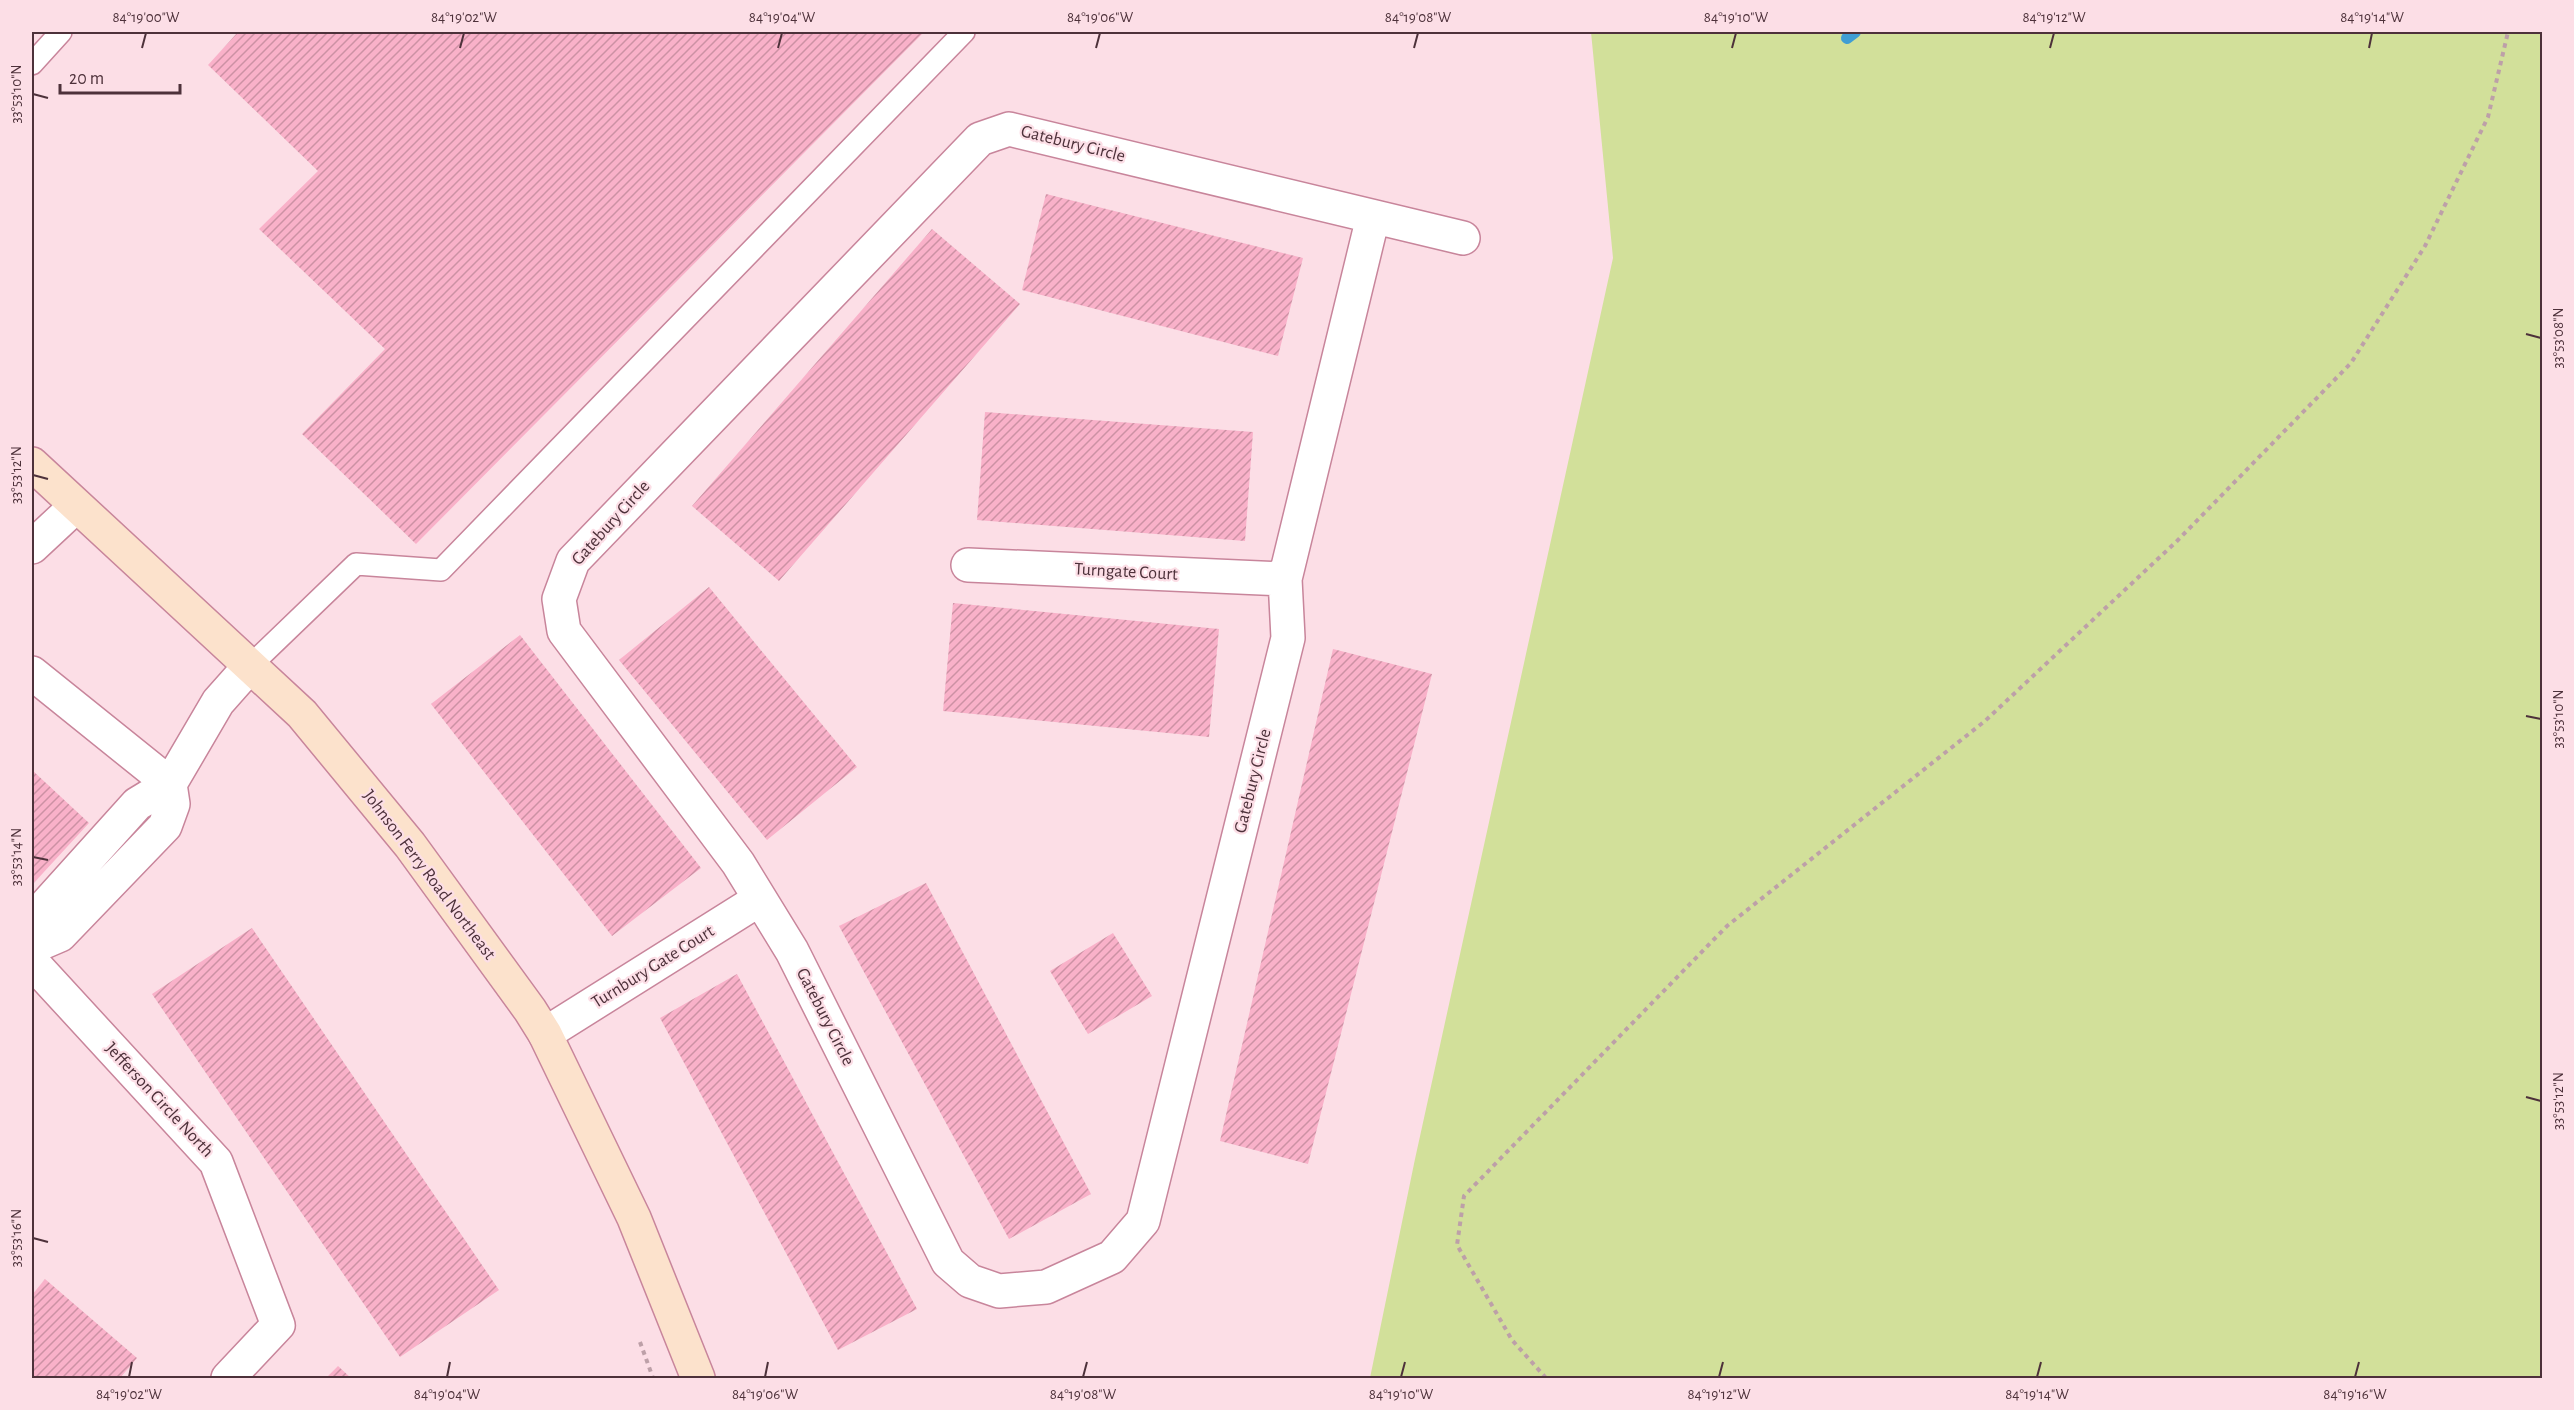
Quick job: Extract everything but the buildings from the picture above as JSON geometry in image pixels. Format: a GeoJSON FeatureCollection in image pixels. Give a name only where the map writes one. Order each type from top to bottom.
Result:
{"type":"FeatureCollection","features":[{"type":"Feature","properties":{"kind":"main road","name":"Johnson Ferry Road Northeast"},"geometry":{"type":"LineString","coordinates":[[32,464],[302,714],[410,845],[545,1034],[634,1218],[698,1378]]}},
{"type":"Feature","properties":{"kind":"street","name":"Gatebury Circle"},"geometry":{"type":"LineString","coordinates":[[1373,217],[1285,579],[1288,638],[1143,1221],[1112,1257],[1046,1287],[999,1291],[969,1281],[948,1262],[792,951],[738,863],[564,631],[559,598],[573,561],[980,139],[1009,129],[1463,238]]}},
{"type":"Feature","properties":{"kind":"street"},"geometry":{"type":"LineString","coordinates":[[32,547],[76,506]]}},
{"type":"Feature","properties":{"kind":"street","name":"Turngate Court"},"geometry":{"type":"LineString","coordinates":[[968,565],[1285,579]]}},
{"type":"Feature","properties":{"kind":"street"},"geometry":{"type":"LineString","coordinates":[[32,924],[36,916],[137,804],[170,784],[218,702],[250,666]]}},
{"type":"Feature","properties":{"kind":"street"},"geometry":{"type":"LineString","coordinates":[[32,673],[170,784],[172,804],[165,826],[60,935],[32,946]]}},
{"type":"Feature","properties":{"kind":"street","name":"Turnbury Gate Court"},"geometry":{"type":"LineString","coordinates":[[545,1034],[760,899]]}},
{"type":"Feature","properties":{"kind":"street","name":"Jefferson Circle North"},"geometry":{"type":"LineString","coordinates":[[32,962],[216,1162],[278,1325],[228,1378]]}},
{"type":"Feature","properties":{"kind":"lane"},"geometry":{"type":"LineString","coordinates":[[32,64],[61,32]]}},
{"type":"Feature","properties":{"kind":"lane"},"geometry":{"type":"LineString","coordinates":[[250,666],[356,564],[441,570],[964,32]]}},
{"type":"Feature","properties":{"kind":"lane"},"geometry":{"type":"LineString","coordinates":[[105,839],[128,866]]}},
{"type":"Feature","properties":{"kind":"path"},"geometry":{"type":"LineString","coordinates":[[1546,1378],[1512,1340],[1457,1245],[1464,1196],[1727,926],[1984,721],[2177,541],[2351,363],[2425,246],[2488,117],[2508,32]]}},
{"type":"Feature","properties":{"kind":"path"},"geometry":{"type":"LineString","coordinates":[[638,1337],[653,1378]]}},
{"type":"Feature","properties":{"kind":"green space"},"geometry":{"type":"Polygon","coordinates":[[[1591,32],[2542,32],[2542,1378],[1370,1378],[1415,1159],[1613,258],[1591,32]]]}},
{"type":"Feature","properties":{"kind":"waterway"},"geometry":{"type":"LineString","coordinates":[[1847,38],[1855,32]]}}]}
